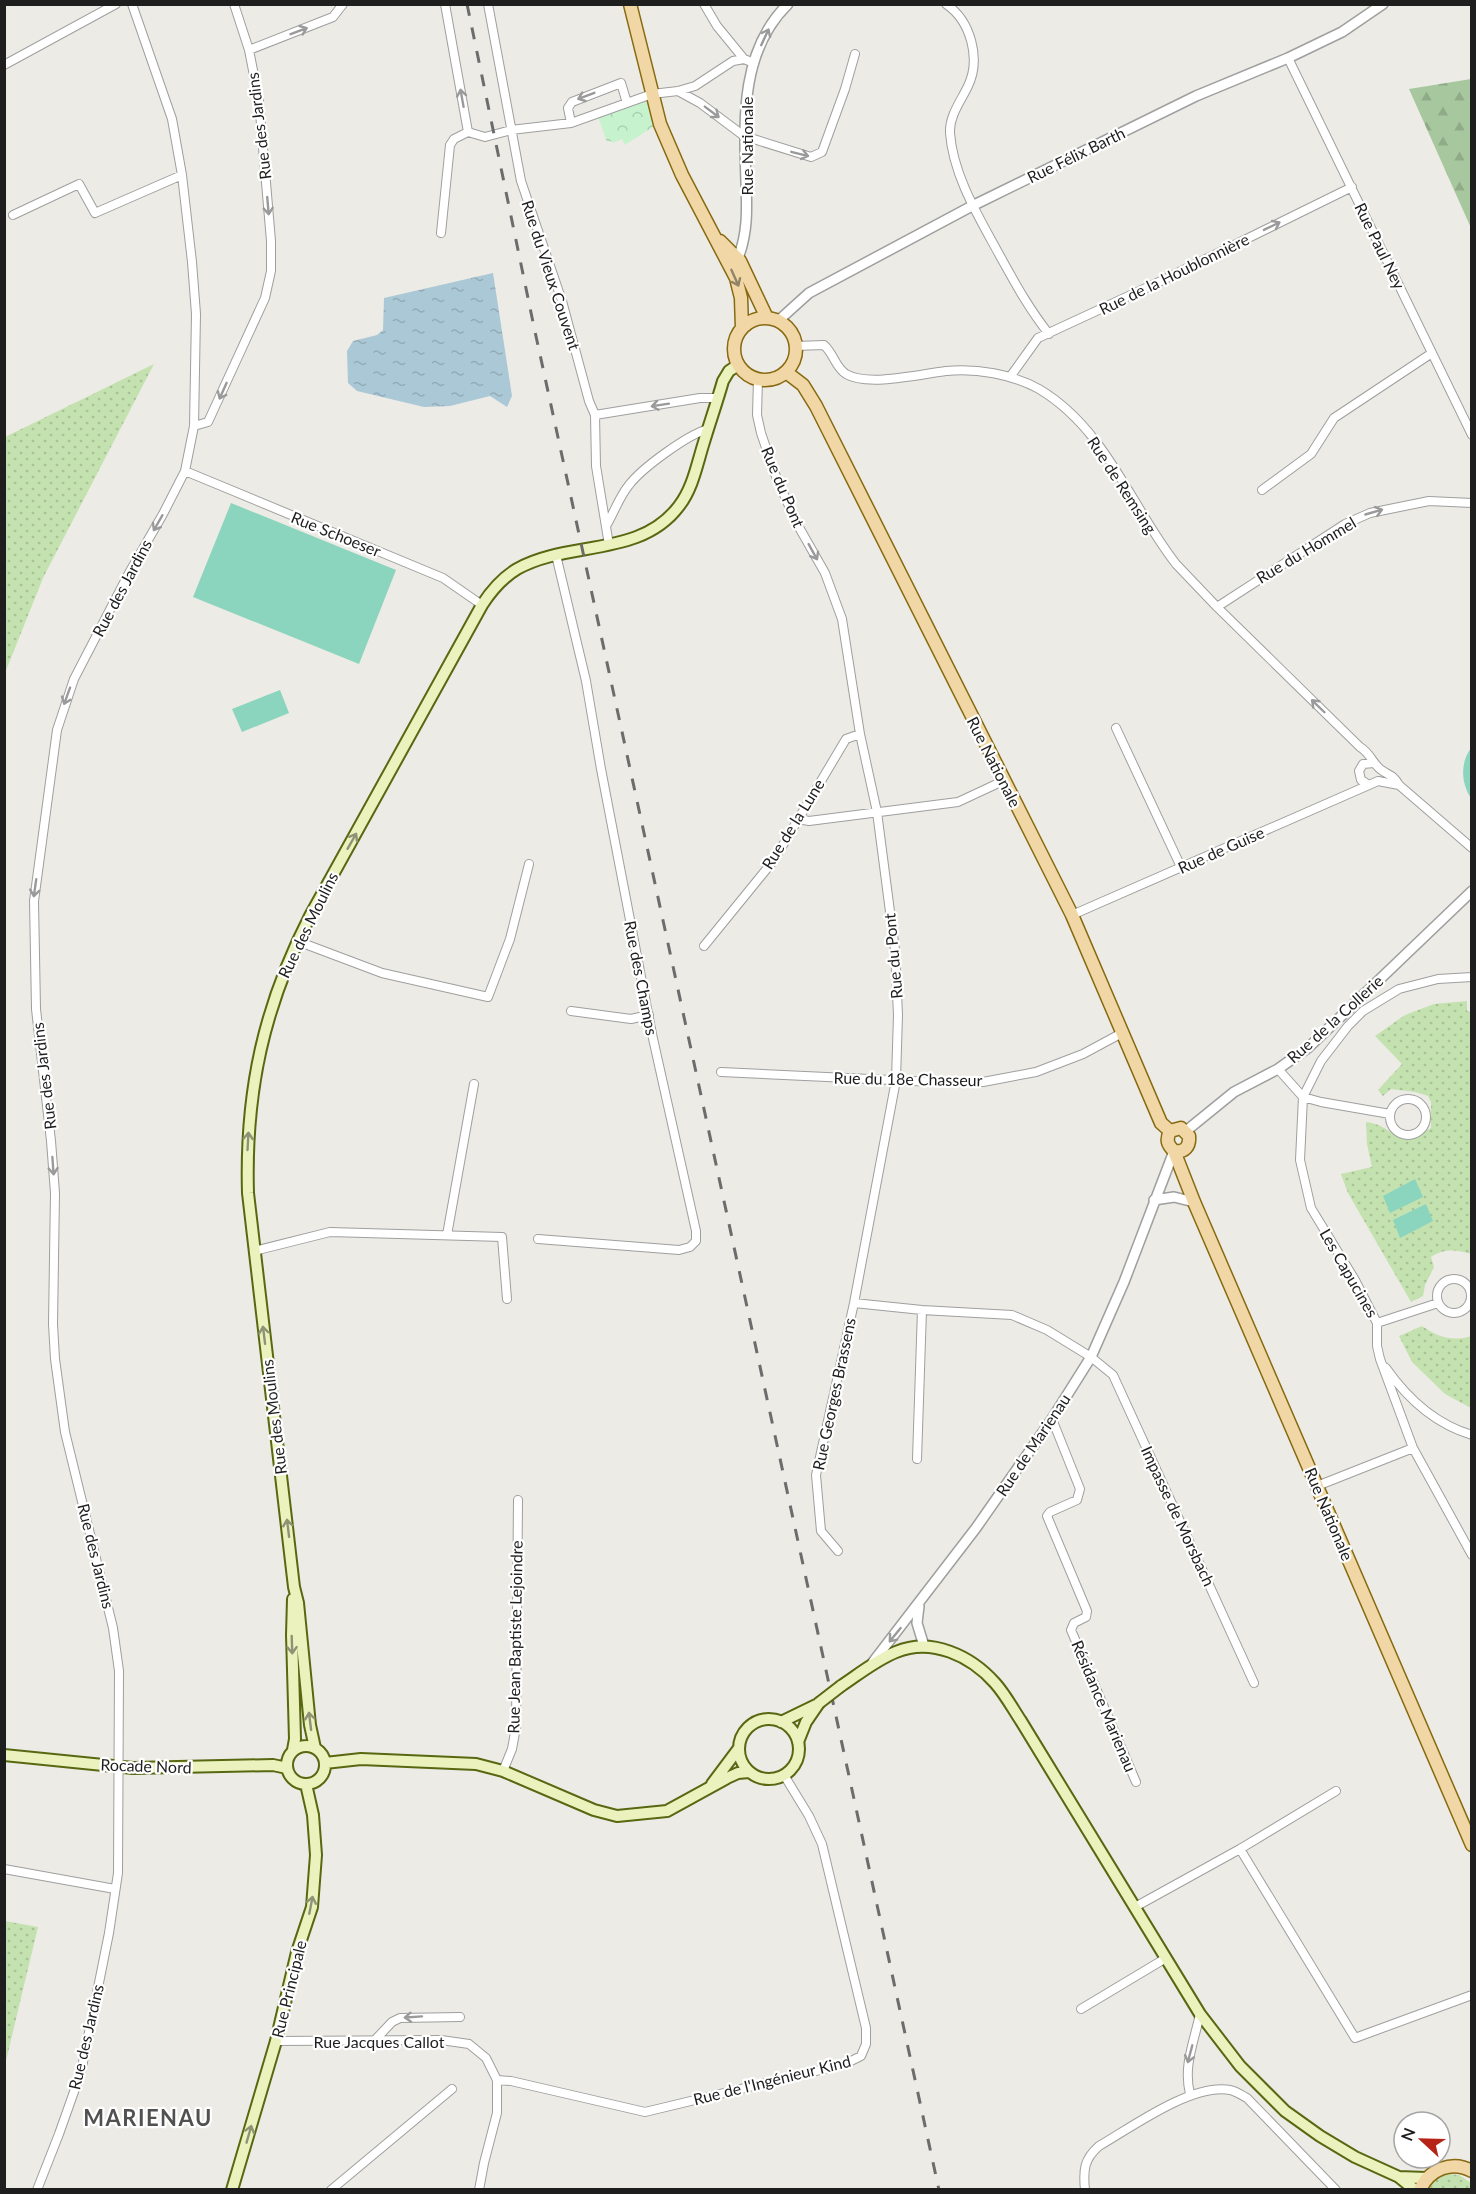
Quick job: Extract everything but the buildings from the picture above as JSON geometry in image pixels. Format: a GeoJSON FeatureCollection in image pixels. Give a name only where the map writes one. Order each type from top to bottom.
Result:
{"type":"FeatureCollection","features":[{"type":"Feature","properties":{"kind":"main road"},"geometry":{"type":"LineString","coordinates":[[630,4],[660,124],[682,175],[740,289],[742,328]]}},
{"type":"Feature","properties":{"kind":"main road"},"geometry":{"type":"LineString","coordinates":[[713,233],[738,258],[772,320],[792,334],[795,355],[786,372],[767,380],[758,379],[746,374],[738,365],[734,354],[734,343],[742,328],[753,320],[772,320]]}},
{"type":"Feature","properties":{"kind":"main road","name":"Rue des Moulins"},"geometry":{"type":"LineString","coordinates":[[315,1748],[310,1725],[298,1603],[294,1587],[254,1251],[248,1169],[253,1090],[262,1039],[272,1002],[297,941],[482,605],[498,584],[516,570],[556,555],[609,545],[642,535],[662,522],[679,506],[690,485],[726,375],[738,365]]}},
{"type":"Feature","properties":{"kind":"main road","name":"Rue Nationale"},"geometry":{"type":"LineString","coordinates":[[786,372],[802,386],[816,406],[1072,915],[1161,1123],[1170,1131]]}},
{"type":"Feature","properties":{"kind":"main road"},"geometry":{"type":"LineString","coordinates":[[1186,1131],[1181,1128],[1170,1131],[1167,1139],[1168,1145],[1174,1151],[1183,1151],[1187,1148]]}},
{"type":"Feature","properties":{"kind":"main road","name":"Rue Nationale"},"geometry":{"type":"LineString","coordinates":[[1186,1131],[1190,1141],[1187,1148],[1186,1182]]}},
{"type":"Feature","properties":{"kind":"main road","name":"Rue Nationale"},"geometry":{"type":"LineString","coordinates":[[1174,1151],[1472,1845]]}},
{"type":"Feature","properties":{"kind":"main road","name":"Rue des Moulins"},"geometry":{"type":"LineString","coordinates":[[293,1750],[295,1739],[292,1635],[294,1587]]}},
{"type":"Feature","properties":{"kind":"main road"},"geometry":{"type":"LineString","coordinates":[[781,1722],[819,1703],[870,1666],[896,1652],[924,1646],[947,1650],[965,1658],[996,1683],[1200,2014],[1240,2066],[1285,2111],[1320,2136],[1355,2157],[1399,2177],[1423,2184],[1435,2171],[1446,2167],[1457,2166],[1472,2171]]}},
{"type":"Feature","properties":{"kind":"main road"},"geometry":{"type":"LineString","coordinates":[[325,1763],[361,1759],[476,1764],[503,1771],[594,1810],[617,1816],[667,1811],[738,1773],[749,1772],[766,1779],[784,1775],[796,1761],[798,1742],[806,1722],[819,1703]]}},
{"type":"Feature","properties":{"kind":"main road"},"geometry":{"type":"LineString","coordinates":[[749,1772],[740,1757],[739,1748],[746,1730],[753,1724],[772,1719],[781,1722],[794,1734],[798,1742]]}},
{"type":"Feature","properties":{"kind":"main road"},"geometry":{"type":"LineString","coordinates":[[304,1746],[315,1748],[320,1752],[325,1763],[322,1775],[306,1784],[296,1781],[287,1768],[289,1755],[293,1750],[304,1746]]}},
{"type":"Feature","properties":{"kind":"main road"},"geometry":{"type":"LineString","coordinates":[[710,1786],[739,1748]]}},
{"type":"Feature","properties":{"kind":"main road","name":"Rocade Nord"},"geometry":{"type":"LineString","coordinates":[[4,1755],[118,1767],[273,1765],[287,1768]]}},
{"type":"Feature","properties":{"kind":"main road","name":"Rue Principale"},"geometry":{"type":"LineString","coordinates":[[232,2190],[276,2041],[297,1952],[312,1906],[316,1855],[314,1824],[306,1784]]}},
{"type":"Feature","properties":{"kind":"main road"},"geometry":{"type":"LineString","coordinates":[[1399,2177],[1415,2190]]}},
{"type":"Feature","properties":{"kind":"street"},"geometry":{"type":"LineString","coordinates":[[4,65],[116,4]]}},
{"type":"Feature","properties":{"kind":"street"},"geometry":{"type":"LineString","coordinates":[[132,4],[172,119],[182,175],[196,314],[194,426]]}},
{"type":"Feature","properties":{"kind":"street","name":"Rue des Jardins"},"geometry":{"type":"LineString","coordinates":[[37,2190],[81,2072],[116,1889],[118,1873],[118,1671],[114,1628],[65,1432],[55,1359],[53,1324],[55,1192],[36,1009],[34,901],[57,730],[74,679],[185,471],[194,426],[208,422],[265,298],[270,279],[271,241],[262,133],[249,50],[234,4]]}},
{"type":"Feature","properties":{"kind":"street"},"geometry":{"type":"LineString","coordinates":[[249,50],[333,17],[343,4]]}},
{"type":"Feature","properties":{"kind":"street"},"geometry":{"type":"LineString","coordinates":[[445,4],[468,132]]}},
{"type":"Feature","properties":{"kind":"street","name":"Rue du Vieux Couvent"},"geometry":{"type":"LineString","coordinates":[[488,4],[521,181],[562,301],[589,401],[595,415],[596,466],[609,545]]}},
{"type":"Feature","properties":{"kind":"street"},"geometry":{"type":"LineString","coordinates":[[704,4],[717,26],[744,59],[754,63]]}},
{"type":"Feature","properties":{"kind":"street"},"geometry":{"type":"LineString","coordinates":[[946,4],[968,31],[974,53],[971,79],[954,111],[950,130],[952,147],[972,206],[1032,312],[1049,333]]}},
{"type":"Feature","properties":{"kind":"street","name":"Rue Félix Barth"},"geometry":{"type":"LineString","coordinates":[[772,320],[808,292],[972,206],[1196,96],[1288,58],[1342,32],[1383,4]]}},
{"type":"Feature","properties":{"kind":"street","name":"Rue Nationale"},"geometry":{"type":"LineString","coordinates":[[738,258],[747,225],[744,136],[748,80],[767,32],[787,5]]}},
{"type":"Feature","properties":{"kind":"street"},"geometry":{"type":"LineString","coordinates":[[678,91],[700,103],[744,136],[811,157],[822,152],[846,89],[855,54]]}},
{"type":"Feature","properties":{"kind":"street","name":"Rue Paul Ney"},"geometry":{"type":"LineString","coordinates":[[1288,58],[1472,435]]}},
{"type":"Feature","properties":{"kind":"street"},"geometry":{"type":"LineString","coordinates":[[441,234],[450,145],[454,139],[468,132],[485,136],[511,130],[571,123],[652,94],[678,91],[695,86],[733,61],[744,59]]}},
{"type":"Feature","properties":{"kind":"street"},"geometry":{"type":"LineString","coordinates":[[571,123],[568,108],[572,102],[621,83],[627,103]]}},
{"type":"Feature","properties":{"kind":"street"},"geometry":{"type":"LineString","coordinates":[[13,215],[79,184],[95,213],[182,175]]}},
{"type":"Feature","properties":{"kind":"street","name":"Rue de la Houblonnière"},"geometry":{"type":"LineString","coordinates":[[1010,377],[1038,338],[1161,281],[1352,187]]}},
{"type":"Feature","properties":{"kind":"street","name":"Rue de Remsing"},"geometry":{"type":"LineString","coordinates":[[795,346],[825,345],[831,351],[837,367],[848,375],[860,378],[891,379],[956,370],[1010,377],[1037,388],[1072,414],[1114,465],[1162,546],[1176,564],[1217,607],[1360,747],[1368,752],[1377,765],[1394,776],[1399,784],[1472,848]]}},
{"type":"Feature","properties":{"kind":"street"},"geometry":{"type":"LineString","coordinates":[[1262,490],[1311,454],[1334,418],[1432,353]]}},
{"type":"Feature","properties":{"kind":"street","name":"Rue du Pont"},"geometry":{"type":"LineString","coordinates":[[758,379],[757,415],[761,433],[796,522],[825,573],[842,620],[860,734],[877,812],[895,950],[898,1015],[896,1080],[854,1303]]}},
{"type":"Feature","properties":{"kind":"street"},"geometry":{"type":"LineString","coordinates":[[595,415],[700,398],[718,398]]}},
{"type":"Feature","properties":{"kind":"street"},"geometry":{"type":"LineString","coordinates":[[606,526],[633,480],[664,454],[696,433],[708,429]]}},
{"type":"Feature","properties":{"kind":"street","name":"Rue Schoeser"},"geometry":{"type":"LineString","coordinates":[[185,471],[443,578],[482,605]]}},
{"type":"Feature","properties":{"kind":"street","name":"Rue du Hommel"},"geometry":{"type":"LineString","coordinates":[[1217,607],[1345,524],[1370,513],[1429,501],[1472,502]]}},
{"type":"Feature","properties":{"kind":"street","name":"Rue des Champs"},"geometry":{"type":"LineString","coordinates":[[538,1239],[678,1250],[690,1247],[696,1241],[696,1231],[649,1015],[586,681],[556,555]]}},
{"type":"Feature","properties":{"kind":"street"},"geometry":{"type":"LineString","coordinates":[[1116,728],[1181,867]]}},
{"type":"Feature","properties":{"kind":"street","name":"Rue de la Lune"},"geometry":{"type":"LineString","coordinates":[[704,946],[774,860],[846,739],[860,734]]}},
{"type":"Feature","properties":{"kind":"street"},"geometry":{"type":"LineString","coordinates":[[1360,747],[1363,764],[1359,771],[1361,780],[1369,784],[1378,781],[1399,784]]}},
{"type":"Feature","properties":{"kind":"street"},"geometry":{"type":"LineString","coordinates":[[1363,764],[1377,765],[1381,776],[1378,781]]}},
{"type":"Feature","properties":{"kind":"street"},"geometry":{"type":"LineString","coordinates":[[798,819],[809,822],[958,802],[1003,781]]}},
{"type":"Feature","properties":{"kind":"street","name":"Rue de Guise"},"geometry":{"type":"LineString","coordinates":[[1072,915],[1369,784]]}},
{"type":"Feature","properties":{"kind":"street"},"geometry":{"type":"LineString","coordinates":[[297,941],[382,973],[488,997],[510,939],[529,864]]}},
{"type":"Feature","properties":{"kind":"street","name":"Rue de la Collerie"},"geometry":{"type":"LineString","coordinates":[[1186,1131],[1234,1092],[1278,1069],[1309,1047],[1472,891]]}},
{"type":"Feature","properties":{"kind":"street","name":"Les Capucines"},"geometry":{"type":"LineString","coordinates":[[1472,977],[1438,979],[1399,989],[1363,1011],[1330,1047],[1303,1097],[1300,1160],[1311,1208],[1355,1280],[1377,1323],[1377,1346],[1380,1359],[1413,1448],[1472,1555]]}},
{"type":"Feature","properties":{"kind":"street","name":"Rue des Champs"},"geometry":{"type":"LineString","coordinates":[[571,1011],[630,1019],[649,1015]]}},
{"type":"Feature","properties":{"kind":"street","name":"Rue du 18e Chasseur"},"geometry":{"type":"LineString","coordinates":[[721,1072],[983,1082],[1036,1072],[1083,1054],[1122,1033]]}},
{"type":"Feature","properties":{"kind":"street"},"geometry":{"type":"LineString","coordinates":[[1278,1069],[1303,1097],[1390,1114]]}},
{"type":"Feature","properties":{"kind":"street"},"geometry":{"type":"LineString","coordinates":[[447,1235],[474,1084]]}},
{"type":"Feature","properties":{"kind":"street"},"geometry":{"type":"LineString","coordinates":[[1413,1099],[1423,1106],[1426,1120],[1422,1129],[1416,1134],[1406,1135],[1398,1132],[1391,1124],[1390,1114],[1398,1102],[1413,1099]]}},
{"type":"Feature","properties":{"kind":"street","name":"Rue de Marienau"},"geometry":{"type":"LineString","coordinates":[[870,1666],[920,1604],[976,1528],[1052,1419],[1091,1357],[1124,1282],[1174,1151]]}},
{"type":"Feature","properties":{"kind":"street"},"geometry":{"type":"LineString","coordinates":[[1154,1200],[1174,1197],[1194,1202]]}},
{"type":"Feature","properties":{"kind":"street"},"geometry":{"type":"LineString","coordinates":[[254,1251],[330,1232],[502,1237],[507,1299]]}},
{"type":"Feature","properties":{"kind":"street"},"geometry":{"type":"LineString","coordinates":[[1455,1278],[1463,1281],[1470,1289],[1469,1304],[1462,1311],[1446,1312],[1438,1303],[1436,1296],[1438,1288],[1448,1279],[1455,1278]]}},
{"type":"Feature","properties":{"kind":"street"},"geometry":{"type":"LineString","coordinates":[[854,1303],[922,1310],[1012,1315],[1047,1330],[1091,1357]]}},
{"type":"Feature","properties":{"kind":"street","name":"Rue Georges Brassens"},"geometry":{"type":"LineString","coordinates":[[838,1551],[821,1531],[816,1475],[854,1303]]}},
{"type":"Feature","properties":{"kind":"street"},"geometry":{"type":"LineString","coordinates":[[1377,1323],[1438,1303]]}},
{"type":"Feature","properties":{"kind":"street"},"geometry":{"type":"LineString","coordinates":[[917,1459],[922,1310]]}},
{"type":"Feature","properties":{"kind":"street","name":"Impasse de Morsbach"},"geometry":{"type":"LineString","coordinates":[[1091,1357],[1113,1375],[1254,1683]]}},
{"type":"Feature","properties":{"kind":"street"},"geometry":{"type":"LineString","coordinates":[[1380,1359],[1396,1383],[1429,1415],[1454,1430],[1472,1435]]}},
{"type":"Feature","properties":{"kind":"street","name":"Résidance Marienau"},"geometry":{"type":"LineString","coordinates":[[1052,1419],[1080,1489],[1077,1500],[1050,1512],[1047,1516],[1087,1611],[1086,1617],[1074,1623],[1071,1630],[1136,1782]]}},
{"type":"Feature","properties":{"kind":"street"},"geometry":{"type":"LineString","coordinates":[[1317,1486],[1413,1448]]}},
{"type":"Feature","properties":{"kind":"street","name":"Rue Jean Baptiste Lejoindre"},"geometry":{"type":"LineString","coordinates":[[503,1771],[512,1749],[516,1727],[518,1500]]}},
{"type":"Feature","properties":{"kind":"street"},"geometry":{"type":"LineString","coordinates":[[920,1604],[916,1623],[924,1646]]}},
{"type":"Feature","properties":{"kind":"street","name":"Rue de l'Ingénieur Kind"},"geometry":{"type":"LineString","coordinates":[[497,2080],[511,2081],[645,2112],[845,2064],[861,2056],[866,2044],[866,2028],[822,1844],[810,1816],[784,1775]]}},
{"type":"Feature","properties":{"kind":"street"},"geometry":{"type":"LineString","coordinates":[[1135,1907],[1240,1849],[1336,1791]]}},
{"type":"Feature","properties":{"kind":"street"},"geometry":{"type":"LineString","coordinates":[[1240,1849],[1355,2038],[1472,1995]]}},
{"type":"Feature","properties":{"kind":"street"},"geometry":{"type":"LineString","coordinates":[[4,1869],[116,1889]]}},
{"type":"Feature","properties":{"kind":"street"},"geometry":{"type":"LineString","coordinates":[[1081,2009],[1166,1958]]}},
{"type":"Feature","properties":{"kind":"street"},"geometry":{"type":"LineString","coordinates":[[1190,2094],[1186,2078],[1188,2058],[1200,2014]]}},
{"type":"Feature","properties":{"kind":"street"},"geometry":{"type":"LineString","coordinates":[[374,2041],[392,2022],[400,2018],[460,2017]]}},
{"type":"Feature","properties":{"kind":"street","name":"Rue Jacques Callot"},"geometry":{"type":"LineString","coordinates":[[276,2041],[441,2040],[470,2044],[486,2058],[497,2080]]}},
{"type":"Feature","properties":{"kind":"street"},"geometry":{"type":"LineString","coordinates":[[479,2190],[497,2113],[497,2080]]}},
{"type":"Feature","properties":{"kind":"street"},"geometry":{"type":"LineString","coordinates":[[332,2190],[452,2089]]}},
{"type":"Feature","properties":{"kind":"street"},"geometry":{"type":"LineString","coordinates":[[1085,2190],[1083,2173],[1087,2158],[1094,2150],[1190,2094],[1213,2089],[1232,2090],[1247,2098],[1336,2190]]}},
{"type":"Feature","properties":{"kind":"green space"},"geometry":{"type":"Polygon","coordinates":[[[1472,79],[1471,228],[1409,89],[1472,79]]]}},
{"type":"Feature","properties":{"kind":"green space"},"geometry":{"type":"Polygon","coordinates":[[[648,97],[656,125],[625,145],[622,139],[613,143],[612,141],[607,142],[597,114],[648,97]]]}},
{"type":"Feature","properties":{"kind":"green space"},"geometry":{"type":"Polygon","coordinates":[[[154,364],[43,578],[5,673],[5,437],[154,364]]]}},
{"type":"Feature","properties":{"kind":"green space"},"geometry":{"type":"Polygon","coordinates":[[[231,503],[396,570],[359,664],[193,597],[231,503]]]}},
{"type":"Feature","properties":{"kind":"green space"},"geometry":{"type":"Polygon","coordinates":[[[280,690],[289,713],[242,732],[232,709],[280,690]]]}},
{"type":"Feature","properties":{"kind":"green space"},"geometry":{"type":"Polygon","coordinates":[[[1471,748],[1471,798],[1465,786],[1463,773],[1465,760],[1471,748]]]}},
{"type":"Feature","properties":{"kind":"green space"},"geometry":{"type":"Polygon","coordinates":[[[1467,1001],[1467,1011],[1472,1012],[1471,1254],[1451,1251],[1441,1252],[1431,1257],[1434,1267],[1425,1285],[1423,1296],[1411,1302],[1348,1193],[1341,1174],[1372,1167],[1367,1144],[1366,1122],[1378,1125],[1407,1140],[1431,1128],[1431,1102],[1428,1096],[1391,1089],[1383,1096],[1378,1090],[1402,1064],[1375,1036],[1405,1015],[1434,1004],[1467,1001]]]}},
{"type":"Feature","properties":{"kind":"green space"},"geometry":{"type":"Polygon","coordinates":[[[1415,1179],[1423,1197],[1390,1213],[1383,1196],[1415,1179]]]}},
{"type":"Feature","properties":{"kind":"green space"},"geometry":{"type":"Polygon","coordinates":[[[1426,1204],[1433,1221],[1400,1238],[1393,1220],[1426,1204]]]}},
{"type":"Feature","properties":{"kind":"green space"},"geometry":{"type":"Polygon","coordinates":[[[1422,1326],[1446,1337],[1458,1339],[1471,1336],[1471,1408],[1445,1394],[1412,1362],[1399,1336],[1422,1326]]]}},
{"type":"Feature","properties":{"kind":"green space"},"geometry":{"type":"Polygon","coordinates":[[[4,1921],[38,1927],[5,2065],[4,1921]]]}},
{"type":"Feature","properties":{"kind":"green space"},"geometry":{"type":"Polygon","coordinates":[[[1450,2174],[1459,2175],[1471,2183],[1471,2189],[1427,2190],[1436,2179],[1450,2174]]]}},
{"type":"Feature","properties":{"kind":"water"},"geometry":{"type":"Polygon","coordinates":[[[493,273],[512,396],[507,407],[490,396],[450,406],[424,407],[357,391],[348,383],[347,351],[353,341],[377,335],[383,330],[384,298],[493,273]]]}},
{"type":"Feature","properties":{"kind":"railway"},"geometry":{"type":"LineString","coordinates":[[467,4],[534,327],[939,2190]]}},
{"type":"Feature","properties":{"kind":"district","name":"MARIENAU"},"geometry":{"type":"Point","coordinates":[148,2118]}}]}
